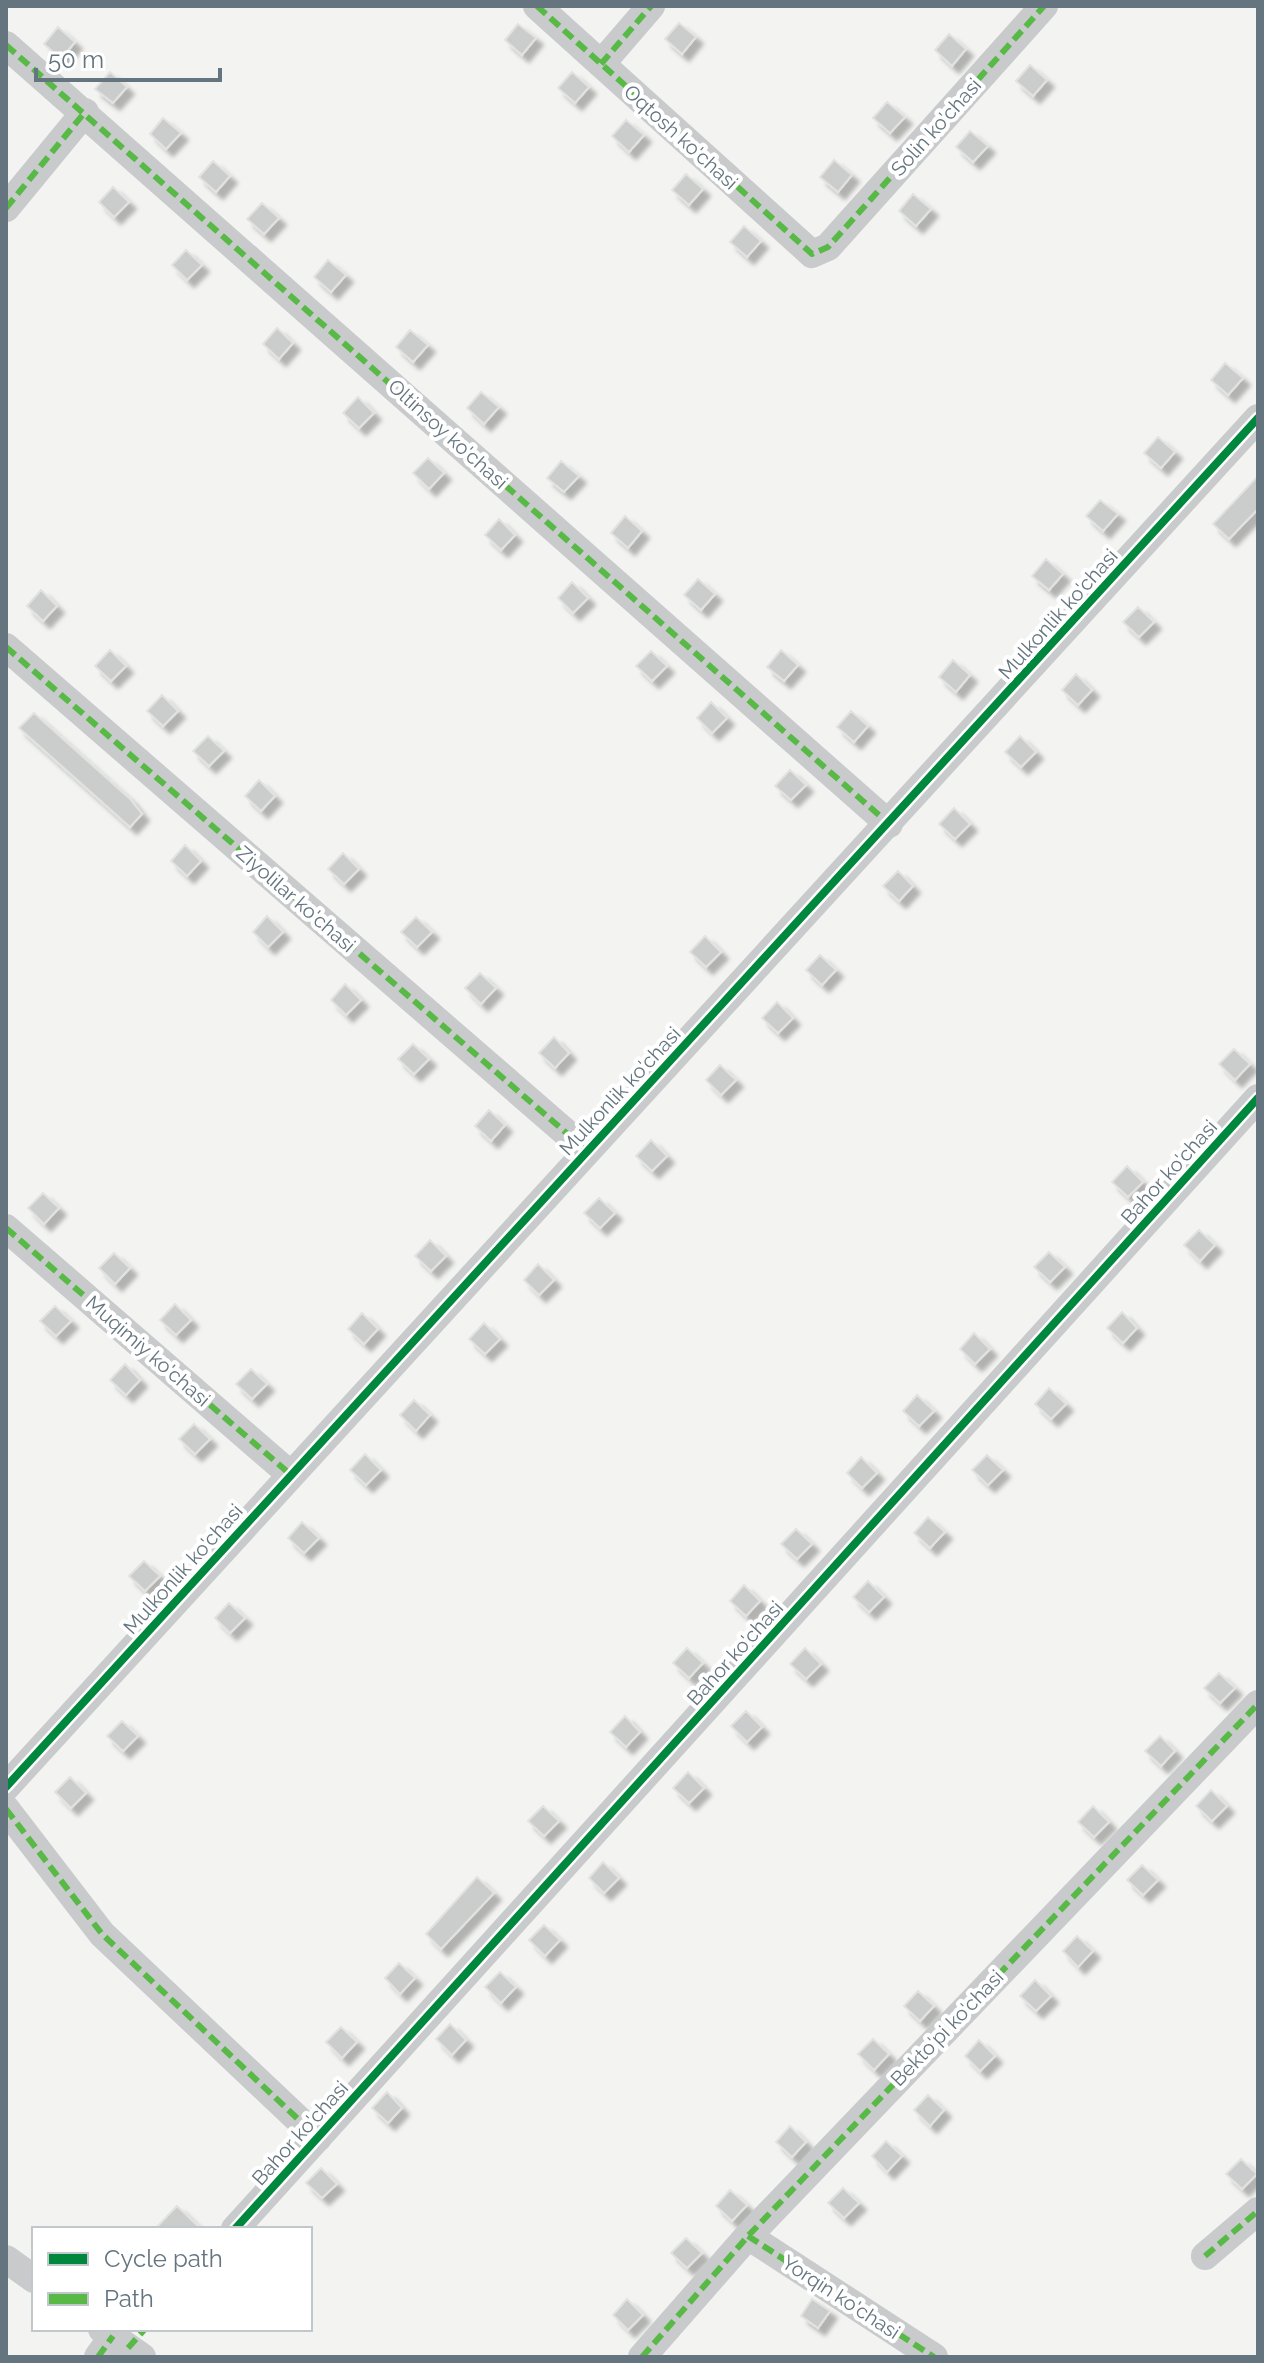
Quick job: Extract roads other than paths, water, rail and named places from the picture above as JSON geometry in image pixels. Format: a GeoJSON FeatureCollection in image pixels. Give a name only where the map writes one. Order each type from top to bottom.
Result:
{"type":"FeatureCollection","features":[{"type":"Feature","properties":{"kind":"street","name":"Oqtosh ko'chasi"},"geometry":{"type":"LineString","coordinates":[[537,6],[803,249],[812,254],[828,247]]}},
{"type":"Feature","properties":{"kind":"street"},"geometry":{"type":"LineString","coordinates":[[601,64],[651,6]]}},
{"type":"Feature","properties":{"kind":"street","name":"Solin ko'chasi"},"geometry":{"type":"LineString","coordinates":[[828,247],[1044,6]]}},
{"type":"Feature","properties":{"kind":"street","name":"Oltinsoy ko'chasi"},"geometry":{"type":"LineString","coordinates":[[6,45],[889,824]]}},
{"type":"Feature","properties":{"kind":"street"},"geometry":{"type":"LineString","coordinates":[[6,208],[85,112]]}},
{"type":"Feature","properties":{"kind":"street","name":"Mulkonlik ko'chasi"},"geometry":{"type":"LineString","coordinates":[[6,1787],[1258,418]]}},
{"type":"Feature","properties":{"kind":"street","name":"Ziyolilar ko'chasi"},"geometry":{"type":"LineString","coordinates":[[6,647],[586,1150]]}},
{"type":"Feature","properties":{"kind":"street","name":"Bahor ko'chasi"},"geometry":{"type":"LineString","coordinates":[[237,2227],[1258,1098]]}},
{"type":"Feature","properties":{"kind":"street","name":"Muqimiy ko'chasi"},"geometry":{"type":"LineString","coordinates":[[6,1228],[291,1475]]}},
{"type":"Feature","properties":{"kind":"street","name":"Bekto'pi ko'chasi"},"geometry":{"type":"LineString","coordinates":[[642,2357],[748,2236],[1258,1704]]}},
{"type":"Feature","properties":{"kind":"street"},"geometry":{"type":"LineString","coordinates":[[6,1809],[102,1934],[318,2138]]}},
{"type":"Feature","properties":{"kind":"street"},"geometry":{"type":"LineString","coordinates":[[1205,2256],[1258,2211]]}},
{"type":"Feature","properties":{"kind":"street","name":"Yorqin ko'chasi"},"geometry":{"type":"LineString","coordinates":[[748,2236],[934,2357]]}},
{"type":"Feature","properties":{"kind":"street"},"geometry":{"type":"LineString","coordinates":[[6,2259],[32,2278]]}}]}
